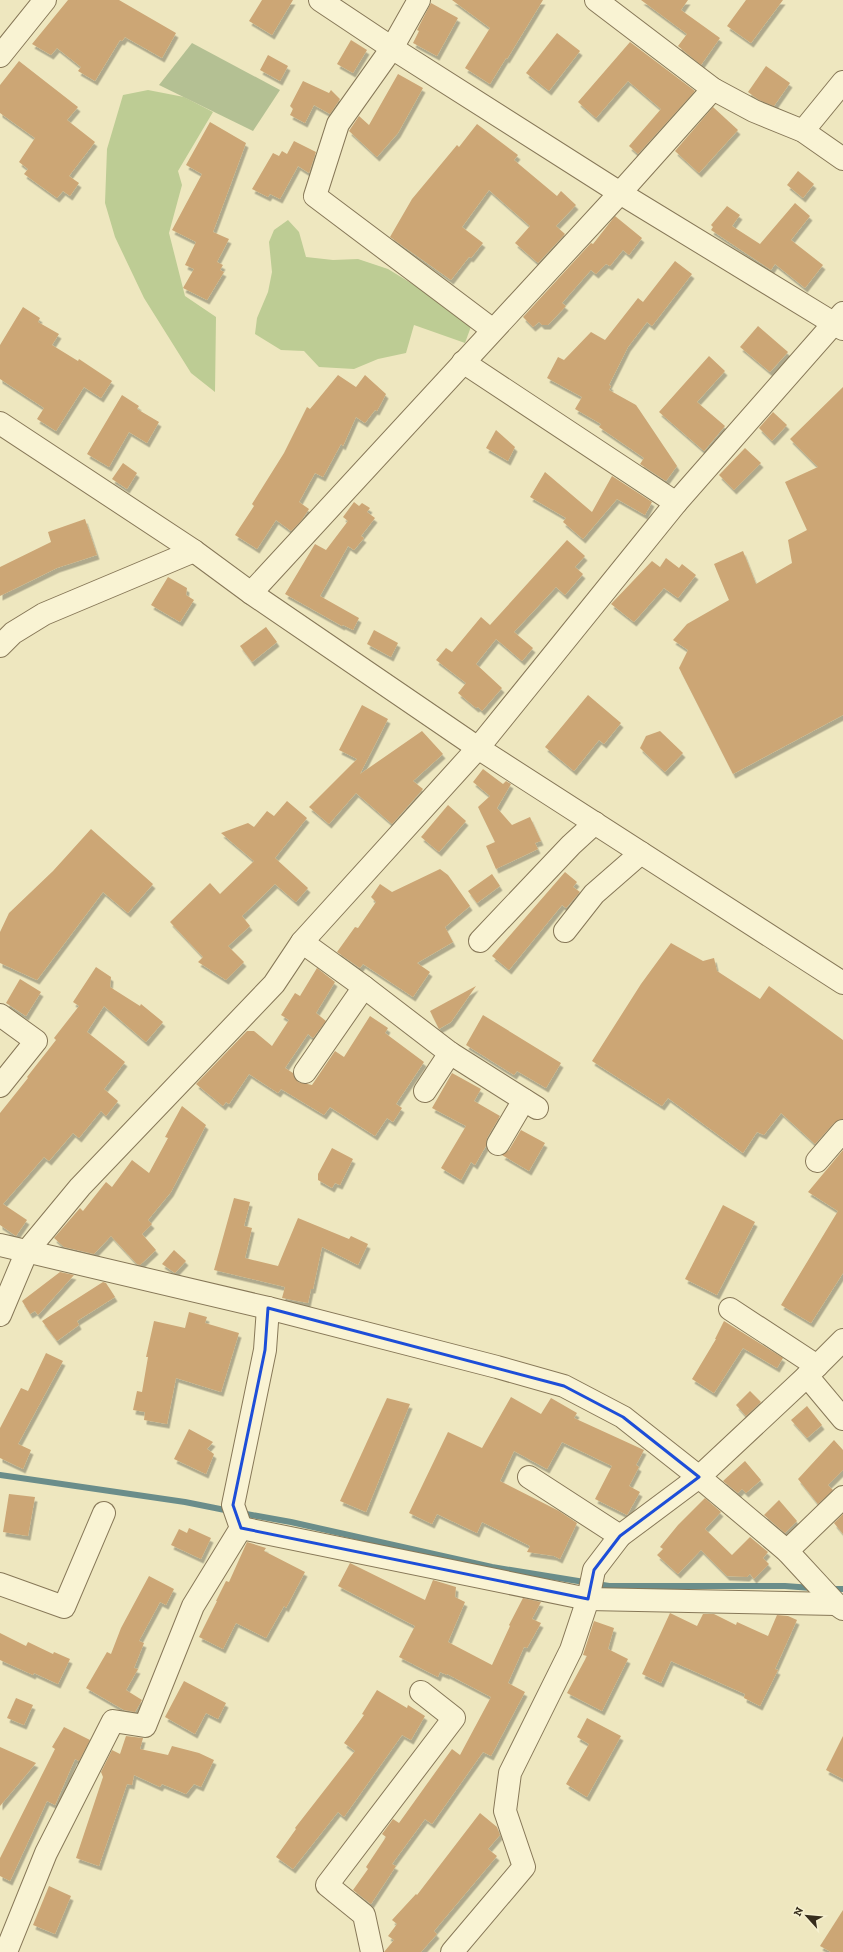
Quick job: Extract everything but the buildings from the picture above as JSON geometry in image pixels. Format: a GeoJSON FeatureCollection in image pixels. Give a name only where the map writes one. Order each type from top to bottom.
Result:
{"type":"FeatureCollection","features":[{"type":"Feature","properties":{"kind":"street"},"geometry":{"type":"LineString","coordinates":[[0,56],[45,0]]}},
{"type":"Feature","properties":{"kind":"street"},"geometry":{"type":"LineString","coordinates":[[0,1315],[27,1251],[80,1187],[274,984],[302,942],[478,748],[676,503],[840,322],[620,193],[392,48],[320,0]]}},
{"type":"Feature","properties":{"kind":"street"},"geometry":{"type":"LineString","coordinates":[[419,0],[392,48],[338,124],[315,196],[493,330]]}},
{"type":"Feature","properties":{"kind":"street"},"geometry":{"type":"LineString","coordinates":[[596,0],[712,89],[754,111],[803,131],[843,159]]}},
{"type":"Feature","properties":{"kind":"street"},"geometry":{"type":"LineString","coordinates":[[803,131],[843,82]]}},
{"type":"Feature","properties":{"kind":"street"},"geometry":{"type":"LineString","coordinates":[[251,593],[620,193],[712,89]]}},
{"type":"Feature","properties":{"kind":"street"},"geometry":{"type":"LineString","coordinates":[[463,362],[676,503]]}},
{"type":"Feature","properties":{"kind":"street"},"geometry":{"type":"LineString","coordinates":[[0,423],[194,551],[251,593],[478,748],[843,983]]}},
{"type":"Feature","properties":{"kind":"street"},"geometry":{"type":"LineString","coordinates":[[0,646],[13,633],[44,614],[194,551]]}},
{"type":"Feature","properties":{"kind":"street"},"geometry":{"type":"LineString","coordinates":[[480,941],[571,845],[595,823]]}},
{"type":"Feature","properties":{"kind":"street"},"geometry":{"type":"LineString","coordinates":[[565,931],[594,894],[641,853]]}},
{"type":"Feature","properties":{"kind":"street"},"geometry":{"type":"LineString","coordinates":[[302,942],[450,1053],[530,1104],[498,1144]]}},
{"type":"Feature","properties":{"kind":"street"},"geometry":{"type":"LineString","coordinates":[[305,1072],[364,987]]}},
{"type":"Feature","properties":{"kind":"street"},"geometry":{"type":"LineString","coordinates":[[0,1015],[36,1041],[0,1086]]}},
{"type":"Feature","properties":{"kind":"street"},"geometry":{"type":"LineString","coordinates":[[425,1091],[450,1053]]}},
{"type":"Feature","properties":{"kind":"street"},"geometry":{"type":"LineString","coordinates":[[817,1161],[843,1131]]}},
{"type":"Feature","properties":{"kind":"street"},"geometry":{"type":"LineString","coordinates":[[0,1245],[268,1308],[564,1386],[623,1417],[787,1551],[837,1604]]}},
{"type":"Feature","properties":{"kind":"street"},"geometry":{"type":"LineString","coordinates":[[241,1527],[233,1505],[265,1350],[268,1308]]}},
{"type":"Feature","properties":{"kind":"street"},"geometry":{"type":"LineString","coordinates":[[730,1309],[812,1371],[843,1419]]}},
{"type":"Feature","properties":{"kind":"street"},"geometry":{"type":"LineString","coordinates":[[452,1952],[524,1867],[505,1811],[510,1773],[571,1650],[588,1599],[594,1570],[620,1536],[698,1477],[812,1371],[843,1340]]}},
{"type":"Feature","properties":{"kind":"street"},"geometry":{"type":"LineString","coordinates":[[529,1476],[620,1536]]}},
{"type":"Feature","properties":{"kind":"street"},"geometry":{"type":"LineString","coordinates":[[787,1551],[843,1497]]}},
{"type":"Feature","properties":{"kind":"street"},"geometry":{"type":"LineString","coordinates":[[0,1584],[64,1607],[104,1513]]}},
{"type":"Feature","properties":{"kind":"street"},"geometry":{"type":"LineString","coordinates":[[241,1527],[588,1599],[837,1604]]}},
{"type":"Feature","properties":{"kind":"street"},"geometry":{"type":"LineString","coordinates":[[6,1952],[46,1853],[113,1721],[145,1726],[193,1606],[241,1527]]}},
{"type":"Feature","properties":{"kind":"street"},"geometry":{"type":"LineString","coordinates":[[372,1952],[364,1915],[328,1885],[454,1718],[421,1692]]}},
{"type":"Feature","properties":{"kind":"highlighted area"},"geometry":{"type":"Polygon","coordinates":[[[268,1308],[564,1386],[623,1417],[699,1477],[620,1536],[594,1570],[588,1599],[241,1528],[233,1505],[265,1350],[268,1308]]]}},
{"type":"Feature","properties":{"kind":"green space"},"geometry":{"type":"Polygon","coordinates":[[[192,43],[280,90],[253,131],[159,85],[192,43]]]}},
{"type":"Feature","properties":{"kind":"green space"},"geometry":{"type":"Polygon","coordinates":[[[148,90],[184,97],[213,112],[178,171],[182,185],[169,233],[185,296],[216,317],[215,392],[191,373],[144,298],[115,237],[105,203],[107,149],[123,95],[148,90]]]}},
{"type":"Feature","properties":{"kind":"green space"},"geometry":{"type":"Polygon","coordinates":[[[288,220],[299,232],[306,257],[333,260],[358,259],[388,269],[473,321],[465,343],[414,325],[406,353],[378,359],[354,369],[319,367],[304,351],[281,350],[255,334],[257,318],[268,292],[272,272],[269,242],[274,230],[288,220]]]}},
{"type":"Feature","properties":{"kind":"waterway"},"geometry":{"type":"LineString","coordinates":[[0,1475],[185,1502],[230,1511]]}},
{"type":"Feature","properties":{"kind":"waterway"},"geometry":{"type":"LineString","coordinates":[[241,1513],[291,1522],[492,1567],[609,1586],[785,1586],[812,1588]]}},
{"type":"Feature","properties":{"kind":"waterway"},"geometry":{"type":"LineString","coordinates":[[829,1589],[843,1589]]}}]}
